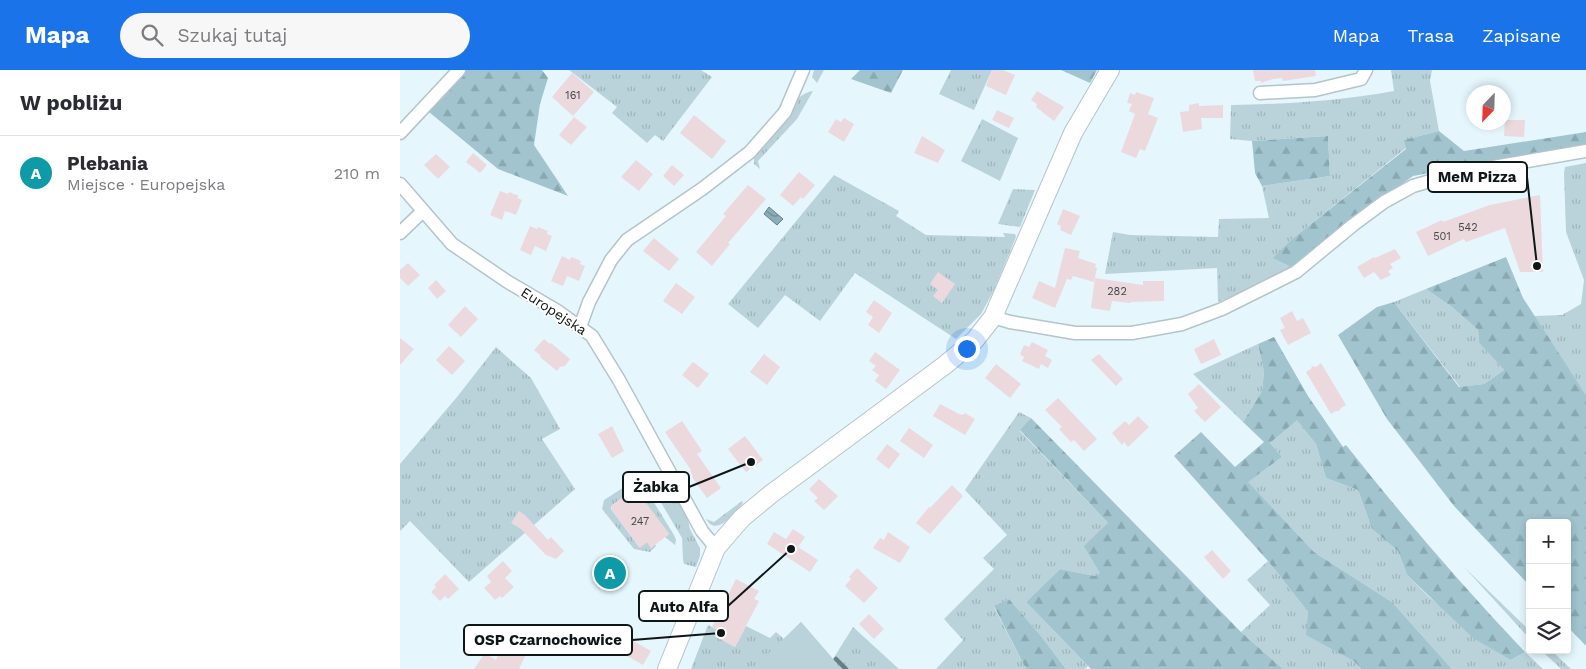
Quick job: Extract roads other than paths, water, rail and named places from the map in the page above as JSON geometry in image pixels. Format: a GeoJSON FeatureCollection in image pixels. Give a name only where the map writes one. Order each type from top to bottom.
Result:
{"type":"FeatureCollection","features":[{"type":"Feature","properties":{"kind":"street"},"geometry":{"type":"LineString","coordinates":[[400,133],[459,70]]}},
{"type":"Feature","properties":{"kind":"street"},"geometry":{"type":"LineString","coordinates":[[580,327],[589,302],[611,260],[627,240],[702,189],[750,152],[785,112],[803,70]]}},
{"type":"Feature","properties":{"kind":"street"},"geometry":{"type":"LineString","coordinates":[[667,669],[716,548],[742,518],[771,494],[945,365],[975,340],[993,317],[1073,133],[1110,70]]}},
{"type":"Feature","properties":{"kind":"street"},"geometry":{"type":"LineString","coordinates":[[1260,93],[1315,90],[1361,78],[1366,70]]}},
{"type":"Feature","properties":{"kind":"street"},"geometry":{"type":"LineString","coordinates":[[993,317],[1010,322],[1075,333],[1132,333],[1182,324],[1222,309],[1296,272],[1377,208],[1413,186],[1458,173],[1586,151]]}},
{"type":"Feature","properties":{"kind":"street","name":"Europejska"},"geometry":{"type":"LineString","coordinates":[[400,184],[452,244],[508,282],[559,312],[592,336],[604,353],[702,530],[716,548]]}},
{"type":"Feature","properties":{"kind":"street"},"geometry":{"type":"LineString","coordinates":[[400,233],[423,211]]}},
{"type":"Feature","properties":{"kind":"water"},"geometry":{"type":"Polygon","coordinates":[[[769,207],[783,219],[777,225],[764,214],[769,207]]]}},
{"type":"Feature","properties":{"kind":"waterway"},"geometry":{"type":"LineString","coordinates":[[836,659],[846,669]]}},
{"type":"Feature","properties":{"kind":"place","name":"MeM Pizza"},"geometry":{"type":"Point","coordinates":[1537,266]}},
{"type":"Feature","properties":{"kind":"place","name":"Żabka"},"geometry":{"type":"Point","coordinates":[751,462]}},
{"type":"Feature","properties":{"kind":"place","name":"Auto Alfa"},"geometry":{"type":"Point","coordinates":[791,549]}},
{"type":"Feature","properties":{"kind":"place","name":"Plebania"},"geometry":{"type":"Point","coordinates":[610,573]}},
{"type":"Feature","properties":{"kind":"place","name":"OSP Czarnochowice"},"geometry":{"type":"Point","coordinates":[721,633]}}]}
